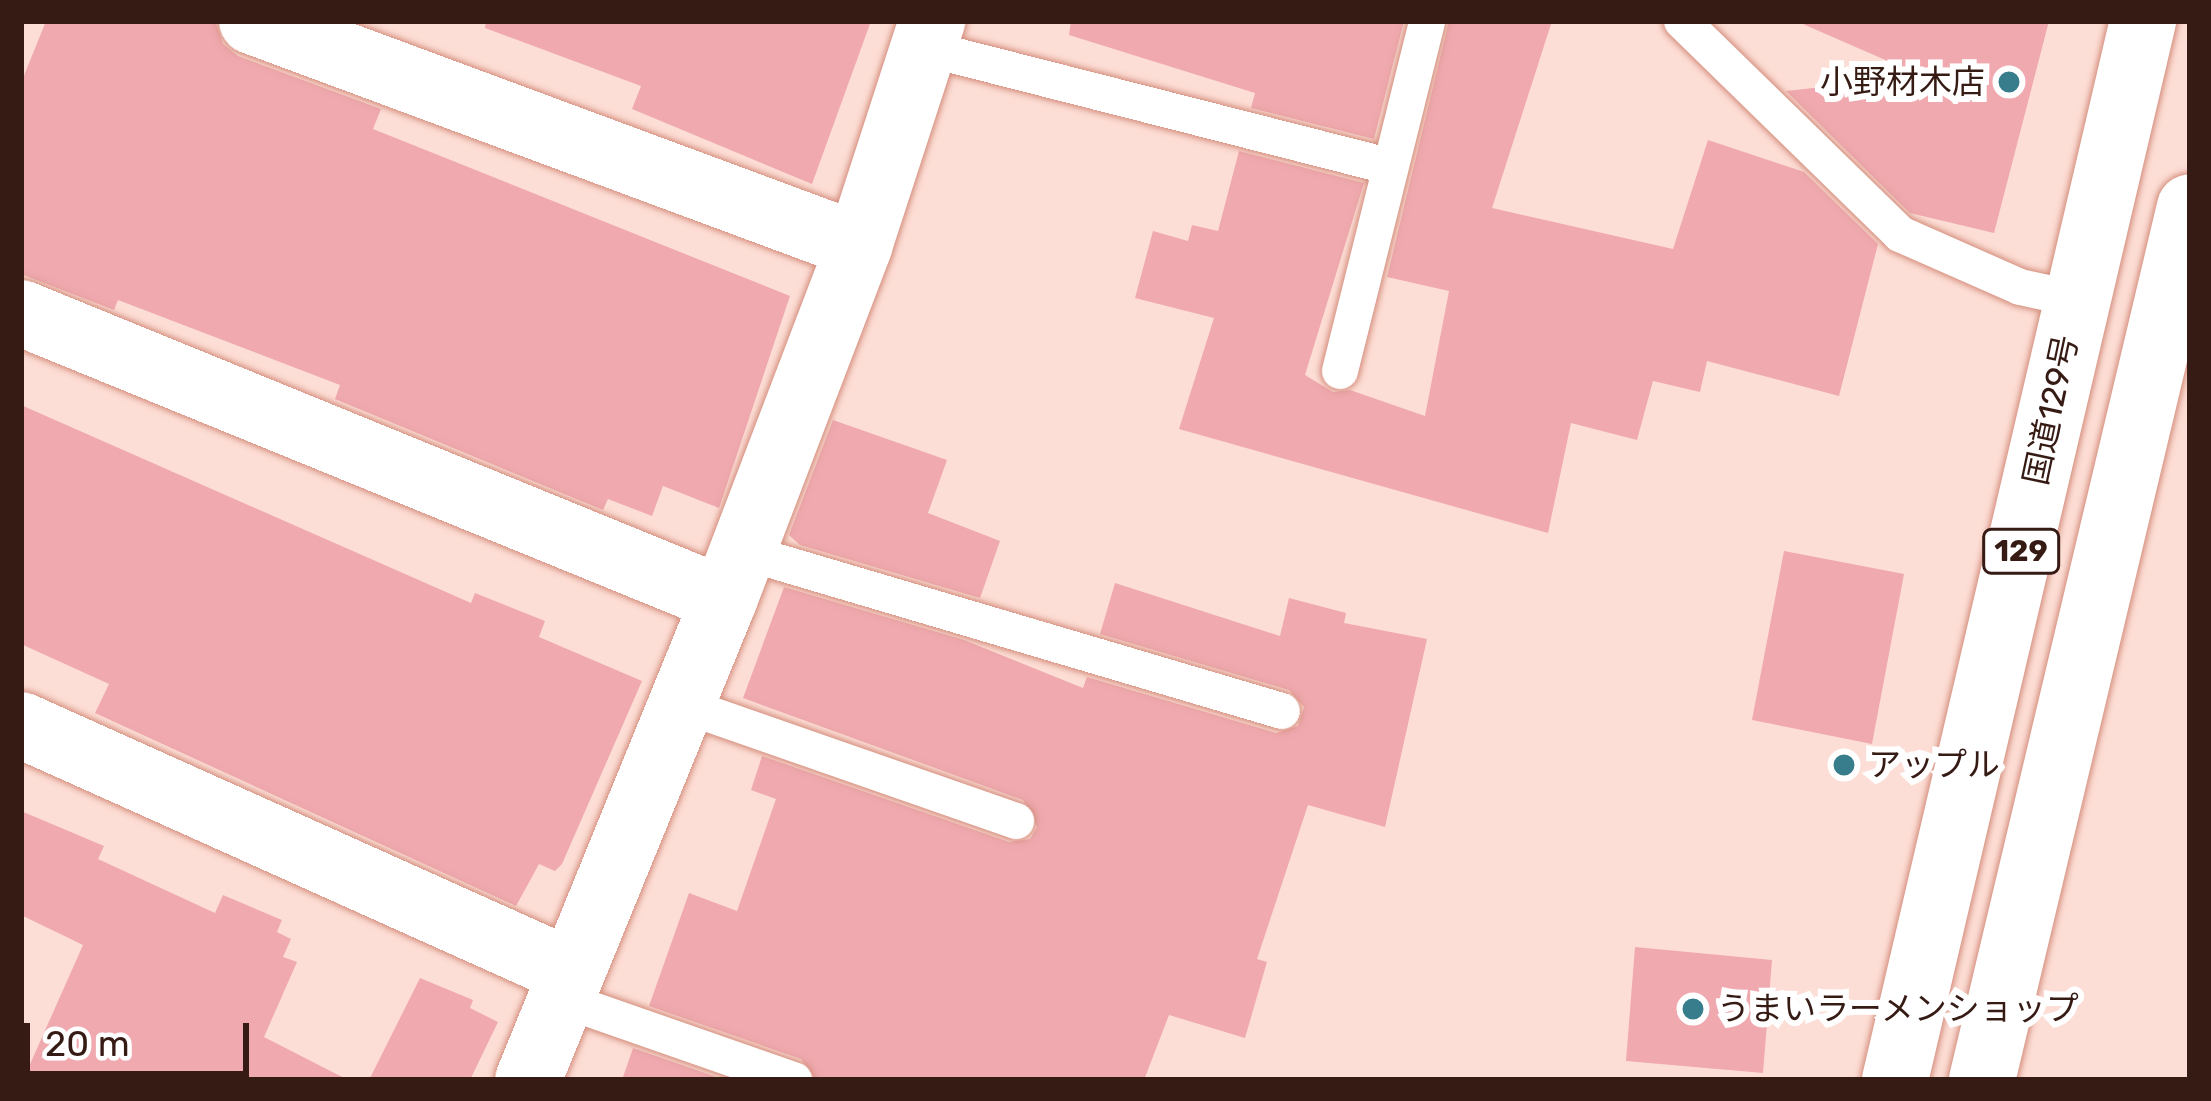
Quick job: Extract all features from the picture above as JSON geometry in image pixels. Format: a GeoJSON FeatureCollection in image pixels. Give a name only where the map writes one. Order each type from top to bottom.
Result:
{"type":"FeatureCollection","features":[{"type":"Feature","properties":{"kind":"main road"},"geometry":{"type":"LineString","coordinates":[[252,21],[859,246]]}},
{"type":"Feature","properties":{"kind":"main road","name":"国道129号"},"geometry":{"type":"LineString","coordinates":[[1895,1080],[2143,21]]}},
{"type":"Feature","properties":{"kind":"main road"},"geometry":{"type":"LineString","coordinates":[[528,1080],[732,576],[859,246],[928,34]]}},
{"type":"Feature","properties":{"kind":"main road","name":"129"},"geometry":{"type":"LineString","coordinates":[[1982,1080],[2190,207]]}},
{"type":"Feature","properties":{"kind":"main road"},"geometry":{"type":"LineString","coordinates":[[21,313],[732,576]]}},
{"type":"Feature","properties":{"kind":"main road"},"geometry":{"type":"LineString","coordinates":[[21,725],[566,986]]}},
{"type":"Feature","properties":{"kind":"lane"},"geometry":{"type":"LineString","coordinates":[[1340,371],[1427,21]]}},
{"type":"Feature","properties":{"kind":"lane"},"geometry":{"type":"LineString","coordinates":[[1682,21],[1900,235],[2020,287],[2075,299]]}},
{"type":"Feature","properties":{"kind":"lane"},"geometry":{"type":"LineString","coordinates":[[928,34],[1388,166]]}},
{"type":"Feature","properties":{"kind":"lane"},"geometry":{"type":"LineString","coordinates":[[732,576],[1282,711]]}},
{"type":"Feature","properties":{"kind":"lane"},"geometry":{"type":"LineString","coordinates":[[680,704],[1016,821]]}},
{"type":"Feature","properties":{"kind":"lane"},"geometry":{"type":"LineString","coordinates":[[566,986],[794,1080]]}},
{"type":"Feature","properties":{"kind":"building"},"geometry":{"type":"Polygon","coordinates":[[[46,21],[215,21],[223,44],[238,56],[381,109],[373,129],[790,296],[719,508],[663,486],[652,516],[608,499],[603,510],[335,399],[340,385],[118,300],[114,310],[21,274],[21,83],[46,21]]]}},
{"type":"Feature","properties":{"kind":"building"},"geometry":{"type":"Polygon","coordinates":[[[486,21],[871,21],[812,184],[632,109],[641,86],[485,28],[486,21]]]}},
{"type":"Feature","properties":{"kind":"building"},"geometry":{"type":"Polygon","coordinates":[[[1071,21],[1404,21],[1374,139],[1251,108],[1255,93],[1069,35],[1071,21]]]}},
{"type":"Feature","properties":{"kind":"building"},"geometry":{"type":"Polygon","coordinates":[[[1449,21],[1552,21],[1492,208],[1673,249],[1708,140],[1804,172],[1878,244],[1839,396],[1707,361],[1700,392],[1653,381],[1637,440],[1571,423],[1548,533],[1179,429],[1214,318],[1135,298],[1153,231],[1188,241],[1192,225],[1218,231],[1239,151],[1364,183],[1305,375],[1333,392],[1350,390],[1425,416],[1449,291],[1387,277],[1449,21]]]}},
{"type":"Feature","properties":{"kind":"building"},"geometry":{"type":"Polygon","coordinates":[[[1796,21],[2049,21],[1994,233],[1910,213],[1786,91],[1922,76],[1796,21]]]}},
{"type":"Feature","properties":{"kind":"building"},"geometry":{"type":"Polygon","coordinates":[[[21,405],[471,603],[475,593],[545,621],[539,637],[642,681],[562,864],[555,871],[539,864],[516,906],[95,713],[109,684],[21,644],[21,405]]]}},
{"type":"Feature","properties":{"kind":"building"},"geometry":{"type":"Polygon","coordinates":[[[833,420],[947,460],[928,513],[1000,541],[980,598],[800,545],[789,535],[833,420]]]}},
{"type":"Feature","properties":{"kind":"building"},"geometry":{"type":"Polygon","coordinates":[[[1784,551],[1904,574],[1872,744],[1752,720],[1784,551]]]}},
{"type":"Feature","properties":{"kind":"building"},"geometry":{"type":"Polygon","coordinates":[[[1115,583],[1280,636],[1289,598],[1346,613],[1344,623],[1427,639],[1385,827],[1308,805],[1257,959],[1267,962],[1245,1038],[1169,1015],[1144,1080],[816,1080],[801,1059],[649,1006],[689,893],[737,911],[776,799],[751,790],[762,756],[1009,842],[1030,839],[1037,827],[1023,800],[743,698],[784,587],[964,640],[1083,688],[1087,677],[1276,733],[1298,726],[1304,707],[1289,690],[1100,634],[1115,583]]]}},
{"type":"Feature","properties":{"kind":"building"},"geometry":{"type":"Polygon","coordinates":[[[21,811],[104,846],[98,859],[215,913],[223,895],[282,920],[277,932],[291,939],[283,957],[297,962],[264,1037],[348,1080],[23,1080],[83,945],[21,915],[21,811]]]}},
{"type":"Feature","properties":{"kind":"building"},"geometry":{"type":"Polygon","coordinates":[[[1635,947],[1772,960],[1763,1073],[1626,1061],[1635,947]]]}},
{"type":"Feature","properties":{"kind":"building"},"geometry":{"type":"Polygon","coordinates":[[[420,978],[473,1000],[470,1008],[498,1022],[470,1080],[369,1080],[420,978]]]}},
{"type":"Feature","properties":{"kind":"building"},"geometry":{"type":"Polygon","coordinates":[[[633,1048],[725,1080],[622,1080],[633,1048]]]}},
{"type":"Feature","properties":{"kind":"place","name":"小野材木店"},"geometry":{"type":"Point","coordinates":[2009,82]}},
{"type":"Feature","properties":{"kind":"place","name":"アップル"},"geometry":{"type":"Point","coordinates":[1844,765]}},
{"type":"Feature","properties":{"kind":"place","name":"うまいラーメンショップ"},"geometry":{"type":"Point","coordinates":[1693,1009]}}]}
